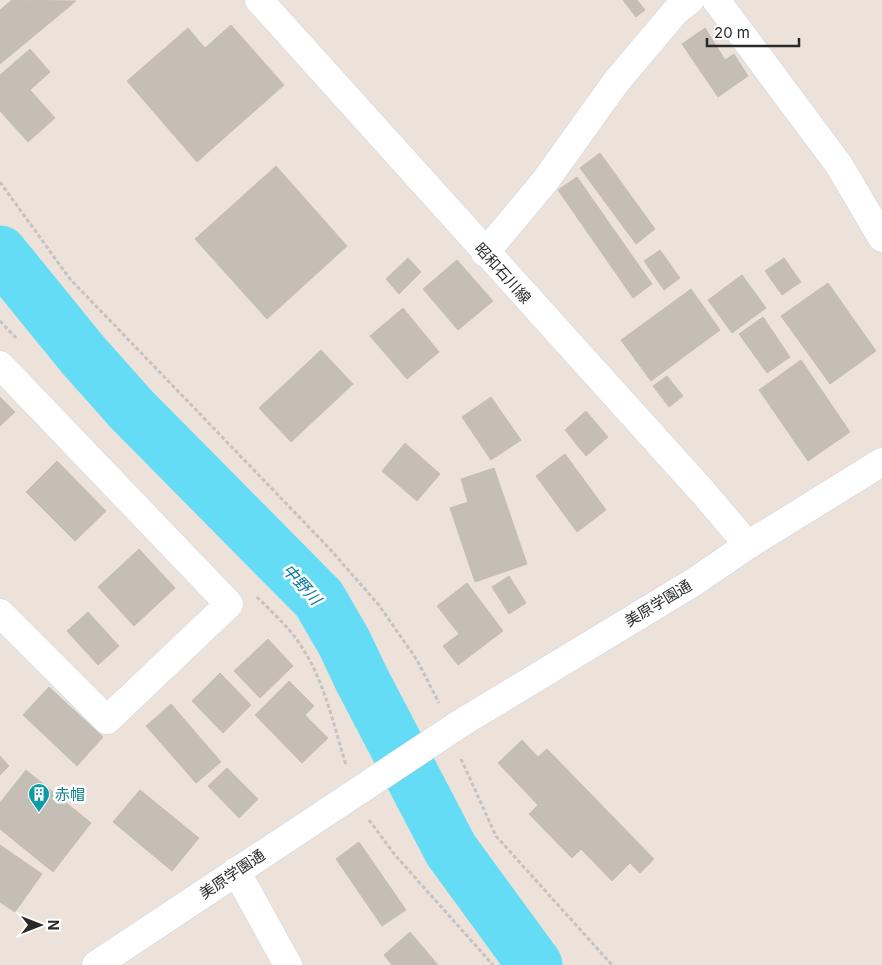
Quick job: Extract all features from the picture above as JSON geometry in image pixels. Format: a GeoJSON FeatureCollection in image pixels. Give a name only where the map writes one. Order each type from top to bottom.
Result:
{"type":"FeatureCollection","features":[{"type":"Feature","properties":{"kind":"street","name":"昭和石川線"},"geometry":{"type":"LineString","coordinates":[[258,0],[485,254],[702,491],[748,545]]}},
{"type":"Feature","properties":{"kind":"street"},"geometry":{"type":"LineString","coordinates":[[485,254],[545,181],[616,82],[675,12],[690,0]]}},
{"type":"Feature","properties":{"kind":"street"},"geometry":{"type":"LineString","coordinates":[[716,0],[839,165],[882,238]]}},
{"type":"Feature","properties":{"kind":"street"},"geometry":{"type":"LineString","coordinates":[[0,366],[229,604],[107,720],[4,624]]}},
{"type":"Feature","properties":{"kind":"street","name":"美原学園通"},"geometry":{"type":"LineString","coordinates":[[96,965],[436,741],[694,582],[748,545],[881,465]]}},
{"type":"Feature","properties":{"kind":"street"},"geometry":{"type":"LineString","coordinates":[[236,871],[288,965]]}},
{"type":"Feature","properties":{"kind":"path"},"geometry":{"type":"LineString","coordinates":[[0,182],[70,279],[328,548],[378,604],[417,660],[440,706]]}},
{"type":"Feature","properties":{"kind":"path"},"geometry":{"type":"LineString","coordinates":[[461,759],[496,836],[612,965]]}},
{"type":"Feature","properties":{"kind":"path"},"geometry":{"type":"LineString","coordinates":[[368,819],[407,869],[493,965]]}},
{"type":"Feature","properties":{"kind":"building"},"geometry":{"type":"Polygon","coordinates":[[[12,0],[76,1],[0,64],[0,10],[12,0]]]}},
{"type":"Feature","properties":{"kind":"building"},"geometry":{"type":"Polygon","coordinates":[[[623,0],[637,0],[645,10],[636,17],[623,0]]]}},
{"type":"Feature","properties":{"kind":"building"},"geometry":{"type":"Polygon","coordinates":[[[231,25],[284,85],[197,162],[127,81],[188,28],[205,48],[231,25]]]}},
{"type":"Feature","properties":{"kind":"building"},"geometry":{"type":"Polygon","coordinates":[[[705,28],[725,60],[734,54],[748,76],[718,97],[682,44],[705,28]]]}},
{"type":"Feature","properties":{"kind":"building"},"geometry":{"type":"Polygon","coordinates":[[[30,49],[50,72],[30,90],[55,118],[28,142],[0,111],[0,75],[30,49]]]}},
{"type":"Feature","properties":{"kind":"building"},"geometry":{"type":"Polygon","coordinates":[[[600,153],[655,229],[636,244],[580,168],[600,153]]]}},
{"type":"Feature","properties":{"kind":"building"},"geometry":{"type":"Polygon","coordinates":[[[276,166],[347,246],[267,319],[195,239],[276,166]]]}},
{"type":"Feature","properties":{"kind":"building"},"geometry":{"type":"Polygon","coordinates":[[[577,177],[652,284],[633,298],[558,190],[577,177]]]}},
{"type":"Feature","properties":{"kind":"building"},"geometry":{"type":"Polygon","coordinates":[[[660,250],[680,278],[664,290],[644,261],[660,250]]]}},
{"type":"Feature","properties":{"kind":"building"},"geometry":{"type":"Polygon","coordinates":[[[408,258],[421,272],[399,294],[386,279],[408,258]]]}},
{"type":"Feature","properties":{"kind":"building"},"geometry":{"type":"Polygon","coordinates":[[[784,258],[801,282],[782,295],[765,271],[784,258]]]}},
{"type":"Feature","properties":{"kind":"building"},"geometry":{"type":"Polygon","coordinates":[[[457,260],[493,301],[458,330],[423,289],[457,260]]]}},
{"type":"Feature","properties":{"kind":"building"},"geometry":{"type":"Polygon","coordinates":[[[742,275],[766,308],[732,333],[708,300],[742,275]]]}},
{"type":"Feature","properties":{"kind":"building"},"geometry":{"type":"Polygon","coordinates":[[[828,283],[876,351],[830,384],[781,316],[828,283]]]}},
{"type":"Feature","properties":{"kind":"building"},"geometry":{"type":"Polygon","coordinates":[[[691,289],[720,330],[651,381],[621,340],[691,289]]]}},
{"type":"Feature","properties":{"kind":"building"},"geometry":{"type":"Polygon","coordinates":[[[403,308],[439,352],[407,379],[370,336],[403,308]]]}},
{"type":"Feature","properties":{"kind":"building"},"geometry":{"type":"Polygon","coordinates":[[[763,317],[790,357],[767,373],[739,334],[763,317]]]}},
{"type":"Feature","properties":{"kind":"building"},"geometry":{"type":"Polygon","coordinates":[[[321,350],[353,384],[291,442],[259,408],[321,350]]]}},
{"type":"Feature","properties":{"kind":"building"},"geometry":{"type":"Polygon","coordinates":[[[801,360],[850,432],[808,461],[759,390],[801,360]]]}},
{"type":"Feature","properties":{"kind":"building"},"geometry":{"type":"Polygon","coordinates":[[[667,376],[683,396],[669,407],[653,386],[667,376]]]}},
{"type":"Feature","properties":{"kind":"building"},"geometry":{"type":"Polygon","coordinates":[[[0,397],[15,412],[0,426],[0,397]]]}},
{"type":"Feature","properties":{"kind":"building"},"geometry":{"type":"Polygon","coordinates":[[[491,397],[521,440],[491,460],[462,417],[491,397]]]}},
{"type":"Feature","properties":{"kind":"building"},"geometry":{"type":"Polygon","coordinates":[[[586,411],[608,437],[586,456],[565,430],[586,411]]]}},
{"type":"Feature","properties":{"kind":"building"},"geometry":{"type":"Polygon","coordinates":[[[405,443],[440,474],[417,501],[382,471],[405,443]]]}},
{"type":"Feature","properties":{"kind":"building"},"geometry":{"type":"Polygon","coordinates":[[[565,454],[606,510],[577,532],[536,476],[565,454]]]}},
{"type":"Feature","properties":{"kind":"building"},"geometry":{"type":"Polygon","coordinates":[[[57,461],[106,511],[75,541],[26,492],[57,461]]]}},
{"type":"Feature","properties":{"kind":"building"},"geometry":{"type":"Polygon","coordinates":[[[494,468],[527,564],[475,582],[450,508],[468,502],[461,479],[494,468]]]}},
{"type":"Feature","properties":{"kind":"building"},"geometry":{"type":"Polygon","coordinates":[[[139,549],[175,588],[134,626],[98,587],[139,549]]]}},
{"type":"Feature","properties":{"kind":"building"},"geometry":{"type":"Polygon","coordinates":[[[509,576],[526,603],[509,614],[492,587],[509,576]]]}},
{"type":"Feature","properties":{"kind":"building"},"geometry":{"type":"Polygon","coordinates":[[[467,583],[503,631],[458,665],[443,646],[459,634],[437,606],[467,583]]]}},
{"type":"Feature","properties":{"kind":"building"},"geometry":{"type":"Polygon","coordinates":[[[88,612],[119,646],[98,665],[67,631],[88,612]]]}},
{"type":"Feature","properties":{"kind":"building"},"geometry":{"type":"Polygon","coordinates":[[[268,639],[293,666],[260,698],[234,671],[268,639]]]}},
{"type":"Feature","properties":{"kind":"building"},"geometry":{"type":"Polygon","coordinates":[[[220,673],[251,705],[223,733],[192,701],[220,673]]]}},
{"type":"Feature","properties":{"kind":"building"},"geometry":{"type":"Polygon","coordinates":[[[289,681],[314,706],[305,715],[328,738],[302,763],[255,715],[289,681]]]}},
{"type":"Feature","properties":{"kind":"building"},"geometry":{"type":"Polygon","coordinates":[[[49,687],[103,737],[77,766],[23,715],[49,687]]]}},
{"type":"Feature","properties":{"kind":"building"},"geometry":{"type":"Polygon","coordinates":[[[171,704],[221,762],[196,783],[146,726],[171,704]]]}},
{"type":"Feature","properties":{"kind":"building"},"geometry":{"type":"Polygon","coordinates":[[[522,740],[538,757],[547,749],[654,859],[640,873],[630,863],[612,881],[581,849],[572,858],[529,814],[538,805],[498,763],[522,740]]]}},
{"type":"Feature","properties":{"kind":"building"},"geometry":{"type":"Polygon","coordinates":[[[0,756],[9,766],[0,775],[0,756]]]}},
{"type":"Feature","properties":{"kind":"building"},"geometry":{"type":"Polygon","coordinates":[[[227,768],[258,799],[239,818],[208,786],[227,768]]]}},
{"type":"Feature","properties":{"kind":"building","name":"赤帽"},"geometry":{"type":"Polygon","coordinates":[[[26,770],[91,823],[53,872],[0,829],[0,803],[26,770]]]}},
{"type":"Feature","properties":{"kind":"building"},"geometry":{"type":"Polygon","coordinates":[[[140,790],[199,838],[172,871],[113,822],[140,790]]]}},
{"type":"Feature","properties":{"kind":"building"},"geometry":{"type":"Polygon","coordinates":[[[359,842],[406,910],[382,926],[336,859],[359,842]]]}},
{"type":"Feature","properties":{"kind":"building"},"geometry":{"type":"Polygon","coordinates":[[[0,845],[42,874],[15,912],[0,902],[0,845]]]}},
{"type":"Feature","properties":{"kind":"building"},"geometry":{"type":"Polygon","coordinates":[[[410,932],[438,965],[392,965],[384,955],[410,932]]]}},
{"type":"Feature","properties":{"kind":"waterway","name":"中野川"},"geometry":{"type":"LineString","coordinates":[[0,253],[83,355],[132,410],[319,599],[344,642],[451,850],[535,965]]}},
{"type":"Feature","properties":{"kind":"place","name":"赤帽"},"geometry":{"type":"Point","coordinates":[39,813]}}]}
